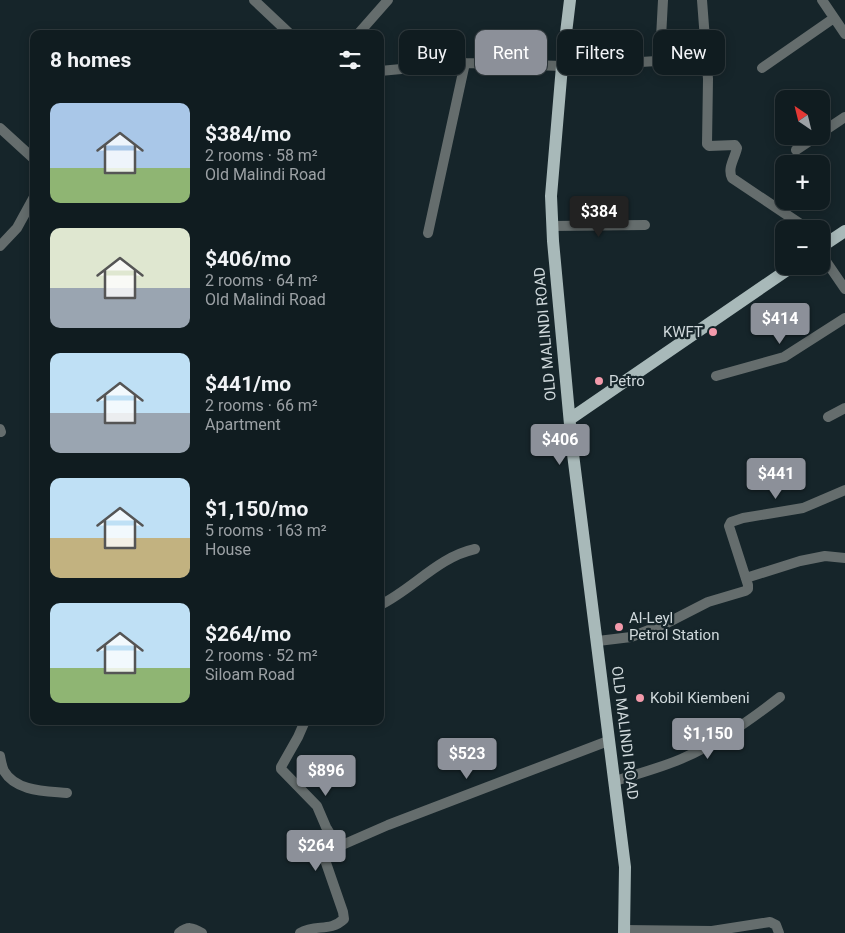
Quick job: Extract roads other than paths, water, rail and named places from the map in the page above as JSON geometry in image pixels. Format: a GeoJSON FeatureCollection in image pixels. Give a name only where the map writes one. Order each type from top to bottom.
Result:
{"type":"FeatureCollection","features":[{"type":"Feature","properties":{"kind":"main road","name":"OLD MALINDI ROAD"},"geometry":{"type":"LineString","coordinates":[[567,30],[570,0]]}},
{"type":"Feature","properties":{"kind":"main road","name":"OLD MALINDI ROAD"},"geometry":{"type":"LineString","coordinates":[[562,75],[551,196],[552,226],[585,556],[598,641],[608,741],[615,781],[625,867],[624,932]]}},
{"type":"Feature","properties":{"kind":"main road"},"geometry":{"type":"LineString","coordinates":[[830,241],[845,231]]}},
{"type":"Feature","properties":{"kind":"main road"},"geometry":{"type":"LineString","coordinates":[[570,419],[780,275]]}},
{"type":"Feature","properties":{"kind":"street"},"geometry":{"type":"LineString","coordinates":[[254,0],[286,30]]}},
{"type":"Feature","properties":{"kind":"street"},"geometry":{"type":"LineString","coordinates":[[361,30],[387,0]]}},
{"type":"Feature","properties":{"kind":"street"},"geometry":{"type":"LineString","coordinates":[[643,62],[657,61],[660,57],[663,0]]}},
{"type":"Feature","properties":{"kind":"street"},"geometry":{"type":"LineString","coordinates":[[702,0],[708,79],[707,144],[709,146],[735,145],[737,148],[736,154],[730,170],[732,178],[795,220]]}},
{"type":"Feature","properties":{"kind":"street"},"geometry":{"type":"LineString","coordinates":[[822,0],[845,34]]}},
{"type":"Feature","properties":{"kind":"street"},"geometry":{"type":"LineString","coordinates":[[762,68],[834,18]]}},
{"type":"Feature","properties":{"kind":"street"},"geometry":{"type":"LineString","coordinates":[[465,63],[557,62]]}},
{"type":"Feature","properties":{"kind":"street"},"geometry":{"type":"LineString","coordinates":[[384,71],[399,69]]}},
{"type":"Feature","properties":{"kind":"street"},"geometry":{"type":"LineString","coordinates":[[428,233],[462,75]]}},
{"type":"Feature","properties":{"kind":"street"},"geometry":{"type":"LineString","coordinates":[[830,127],[845,117]]}},
{"type":"Feature","properties":{"kind":"street"},"geometry":{"type":"LineString","coordinates":[[0,128],[30,155]]}},
{"type":"Feature","properties":{"kind":"street"},"geometry":{"type":"LineString","coordinates":[[796,150],[804,145]]}},
{"type":"Feature","properties":{"kind":"street"},"geometry":{"type":"LineString","coordinates":[[0,246],[17,228],[30,204]]}},
{"type":"Feature","properties":{"kind":"street"},"geometry":{"type":"LineString","coordinates":[[552,226],[645,225]]}},
{"type":"Feature","properties":{"kind":"street"},"geometry":{"type":"LineString","coordinates":[[830,261],[845,289]]}},
{"type":"Feature","properties":{"kind":"street"},"geometry":{"type":"LineString","coordinates":[[716,376],[784,357],[845,318]]}},
{"type":"Feature","properties":{"kind":"street"},"geometry":{"type":"LineString","coordinates":[[828,417],[845,408]]}},
{"type":"Feature","properties":{"kind":"street"},"geometry":{"type":"LineString","coordinates":[[598,641],[631,637],[666,623],[708,602],[742,593],[748,588],[729,526],[731,522],[743,518],[803,508],[845,490]]}},
{"type":"Feature","properties":{"kind":"street"},"geometry":{"type":"LineString","coordinates":[[384,603],[444,562],[456,555],[475,549]]}},
{"type":"Feature","properties":{"kind":"street"},"geometry":{"type":"LineString","coordinates":[[746,578],[800,561],[825,556],[845,558]]}},
{"type":"Feature","properties":{"kind":"street"},"geometry":{"type":"LineString","coordinates":[[615,781],[668,764],[695,752],[738,729],[780,697]]}},
{"type":"Feature","properties":{"kind":"street"},"geometry":{"type":"LineString","coordinates":[[303,725],[281,769],[317,806],[326,827],[338,847]]}},
{"type":"Feature","properties":{"kind":"street"},"geometry":{"type":"LineString","coordinates":[[300,933],[313,927],[325,929],[343,920],[344,915],[325,860],[327,854],[338,847],[388,824],[608,741]]}},
{"type":"Feature","properties":{"kind":"street"},"geometry":{"type":"LineString","coordinates":[[0,756],[5,773],[20,785],[38,790],[67,793]]}},
{"type":"Feature","properties":{"kind":"street"},"geometry":{"type":"LineString","coordinates":[[624,932],[712,931],[770,922],[776,925],[779,933]]}},
{"type":"Feature","properties":{"kind":"street"},"geometry":{"type":"LineString","coordinates":[[179,933],[190,928],[202,933]]}},
{"type":"Feature","properties":{"kind":"place","name":"KWFT"},"geometry":{"type":"Point","coordinates":[713,332]}},
{"type":"Feature","properties":{"kind":"place","name":"Petro"},"geometry":{"type":"Point","coordinates":[599,381]}},
{"type":"Feature","properties":{"kind":"place","name":"Al-Leyl Petrol Station"},"geometry":{"type":"Point","coordinates":[619,627]}},
{"type":"Feature","properties":{"kind":"place","name":"Kobil Kiembeni"},"geometry":{"type":"Point","coordinates":[640,698]}}]}
